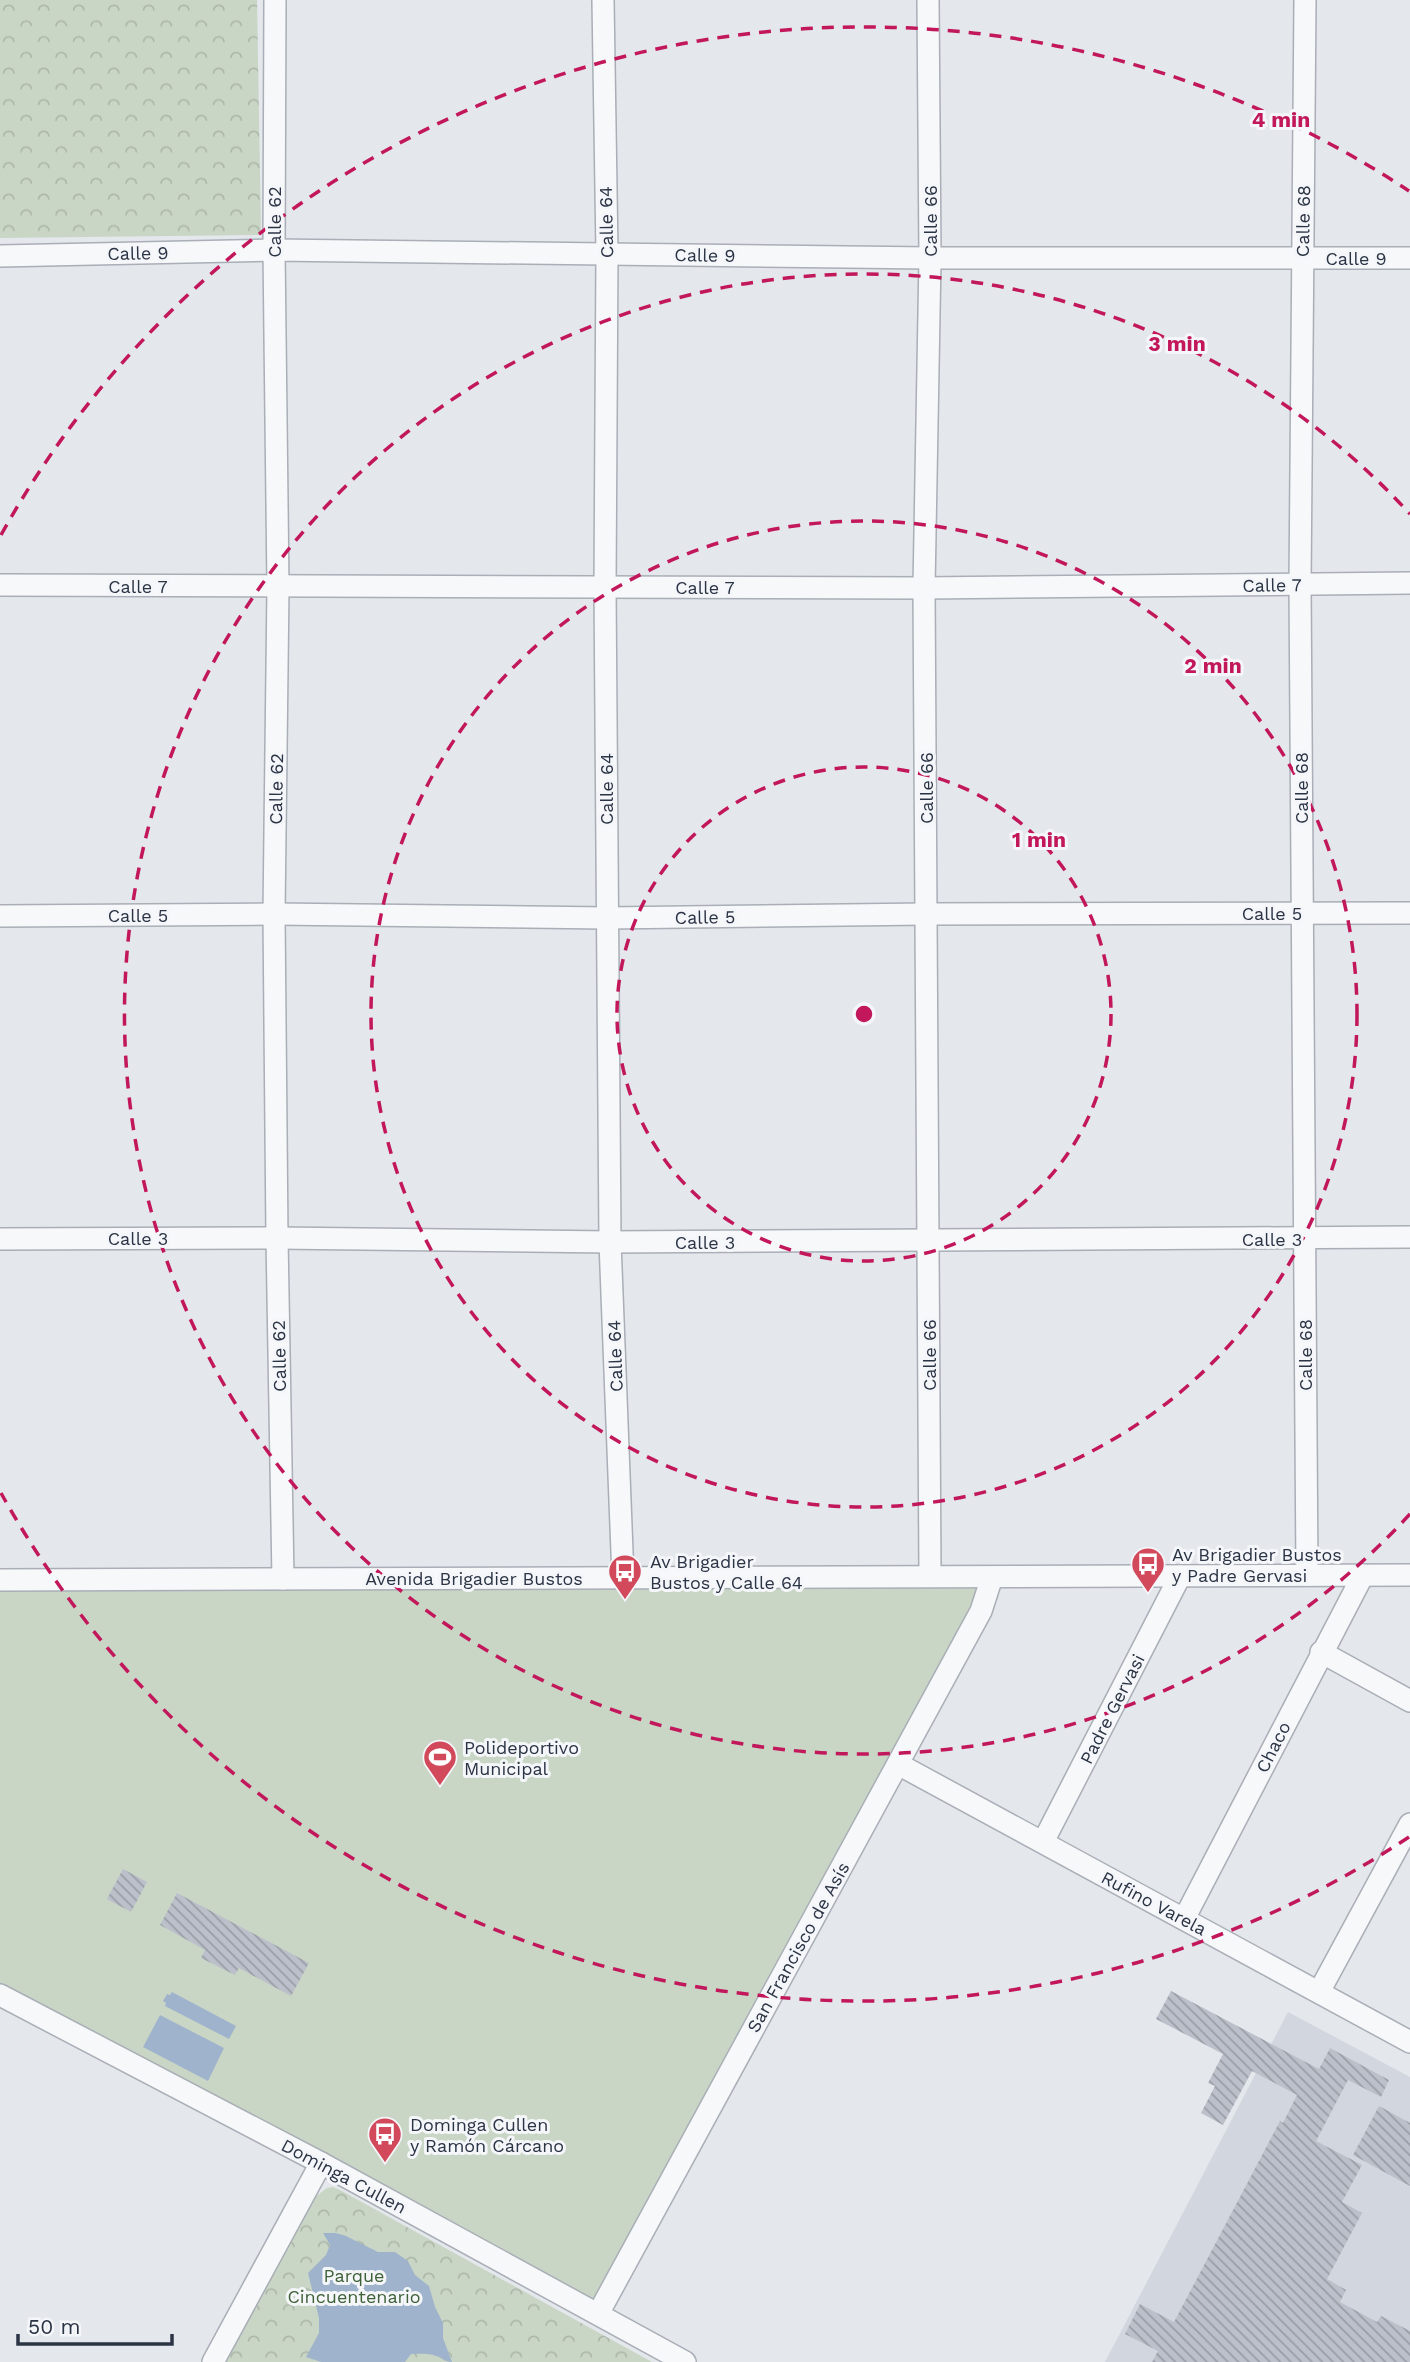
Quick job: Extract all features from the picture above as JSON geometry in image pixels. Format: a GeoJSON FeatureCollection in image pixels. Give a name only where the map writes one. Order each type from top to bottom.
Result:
{"type":"FeatureCollection","features":[{"type":"Feature","properties":{"kind":"street","name":"Calle 62"},"geometry":{"type":"LineString","coordinates":[[275,0],[274,250],[278,587],[274,914],[283,1579]]}},
{"type":"Feature","properties":{"kind":"street","name":"Calle 64"},"geometry":{"type":"LineString","coordinates":[[603,0],[607,253],[605,587],[610,1242],[623,1578]]}},
{"type":"Feature","properties":{"kind":"street","name":"Calle 66"},"geometry":{"type":"LineString","coordinates":[[928,0],[930,258],[924,587],[930,1576]]}},
{"type":"Feature","properties":{"kind":"street","name":"Calle 68"},"geometry":{"type":"LineString","coordinates":[[1305,0],[1300,584],[1307,1575]]}},
{"type":"Feature","properties":{"kind":"street","name":"Calle 9"},"geometry":{"type":"LineString","coordinates":[[0,256],[274,250],[930,258],[1410,258]]}},
{"type":"Feature","properties":{"kind":"street","name":"Calle 7"},"geometry":{"type":"LineString","coordinates":[[0,585],[924,587],[1410,583]]}},
{"type":"Feature","properties":{"kind":"street","name":"Calle 5"},"geometry":{"type":"LineString","coordinates":[[0,916],[274,914],[607,918],[1410,913]]}},
{"type":"Feature","properties":{"kind":"street","name":"Calle 3"},"geometry":{"type":"LineString","coordinates":[[0,1239],[277,1238],[610,1242],[1410,1237]]}},
{"type":"Feature","properties":{"kind":"street","name":"Chaco"},"geometry":{"type":"LineString","coordinates":[[1184,1919],[1363,1575]]}},
{"type":"Feature","properties":{"kind":"street","name":"Avenida Brigadier Bustos"},"geometry":{"type":"LineString","coordinates":[[0,1580],[1410,1575]]}},
{"type":"Feature","properties":{"kind":"street","name":"Padre Gervasi"},"geometry":{"type":"LineString","coordinates":[[1043,1842],[1180,1576]]}},
{"type":"Feature","properties":{"kind":"street","name":"San Francisco de Asís"},"geometry":{"type":"LineString","coordinates":[[598,2314],[981,1611],[992,1577]]}},
{"type":"Feature","properties":{"kind":"street"},"geometry":{"type":"LineString","coordinates":[[1321,1652],[1410,1701]]}},
{"type":"Feature","properties":{"kind":"street","name":"Rufino Varela"},"geometry":{"type":"LineString","coordinates":[[898,1764],[1410,2042]]}},
{"type":"Feature","properties":{"kind":"street"},"geometry":{"type":"LineString","coordinates":[[1320,1992],[1410,1824]]}},
{"type":"Feature","properties":{"kind":"street","name":"Dominga Cullen"},"geometry":{"type":"LineString","coordinates":[[0,1995],[321,2163],[685,2362]]}},
{"type":"Feature","properties":{"kind":"street"},"geometry":{"type":"LineString","coordinates":[[213,2362],[321,2163]]}},
{"type":"Feature","properties":{"kind":"shaded area"},"geometry":{"type":"Polygon","coordinates":[[[1288,2012],[1410,2077],[1410,2362],[1105,2362],[1288,2012]]]}},
{"type":"Feature","properties":{"kind":"green space"},"geometry":{"type":"Polygon","coordinates":[[[0,0],[257,0],[261,235],[0,238],[0,0]]]}},
{"type":"Feature","properties":{"kind":"green space","name":"Polideportivo Municipal"},"geometry":{"type":"Polygon","coordinates":[[[992,1577],[598,2314],[0,1995],[0,1580],[992,1577]]]}},
{"type":"Feature","properties":{"kind":"green space","name":"Parque Cincuentenario"},"geometry":{"type":"Polygon","coordinates":[[[333,2187],[652,2362],[225,2362],[315,2197],[333,2187]]]}},
{"type":"Feature","properties":{"kind":"water"},"geometry":{"type":"Polygon","coordinates":[[[172,1992],[236,2026],[229,2039],[165,2006],[163,2001],[167,1994],[172,1992]]]}},
{"type":"Feature","properties":{"kind":"water"},"geometry":{"type":"Polygon","coordinates":[[[160,2015],[224,2048],[208,2081],[143,2047],[160,2015]]]}},
{"type":"Feature","properties":{"kind":"water"},"geometry":{"type":"Polygon","coordinates":[[[323,2233],[346,2236],[378,2252],[395,2252],[408,2261],[415,2275],[429,2286],[443,2323],[443,2338],[452,2362],[423,2354],[411,2354],[405,2362],[321,2362],[306,2357],[319,2333],[319,2318],[308,2273],[326,2255],[330,2245],[323,2233]]]}},
{"type":"Feature","properties":{"kind":"building"},"geometry":{"type":"Polygon","coordinates":[[[123,1869],[147,1882],[131,1912],[107,1899],[123,1869]]]}},
{"type":"Feature","properties":{"kind":"building"},"geometry":{"type":"Polygon","coordinates":[[[177,1893],[309,1963],[291,1996],[239,1968],[235,1975],[201,1958],[205,1950],[160,1925],[177,1893]]]}},
{"type":"Feature","properties":{"kind":"building"},"geometry":{"type":"Polygon","coordinates":[[[1171,1991],[1319,2069],[1330,2048],[1389,2080],[1381,2097],[1348,2080],[1316,2141],[1362,2165],[1342,2202],[1362,2213],[1327,2279],[1346,2290],[1340,2302],[1377,2322],[1381,2316],[1410,2331],[1410,2362],[1152,2362],[1158,2351],[1125,2334],[1140,2304],[1174,2322],[1280,2121],[1283,2123],[1297,2095],[1252,2071],[1223,2125],[1201,2113],[1215,2086],[1208,2083],[1223,2054],[1156,2019],[1171,1991]]]}},
{"type":"Feature","properties":{"kind":"building"},"geometry":{"type":"Polygon","coordinates":[[[1379,2106],[1410,2123],[1410,2186],[1353,2155],[1379,2106]]]}},
{"type":"Feature","properties":{"kind":"place","name":"Av Brigadier Bustos y Padre Gervasi"},"geometry":{"type":"Point","coordinates":[1148,1594]}},
{"type":"Feature","properties":{"kind":"place","name":"Av Brigadier Bustos y Calle 64"},"geometry":{"type":"Point","coordinates":[625,1601]}},
{"type":"Feature","properties":{"kind":"place","name":"Polideportivo Municipal"},"geometry":{"type":"Point","coordinates":[440,1787]}},
{"type":"Feature","properties":{"kind":"place","name":"Dominga Cullen y Ramón Cárcano"},"geometry":{"type":"Point","coordinates":[385,2164]}}]}
